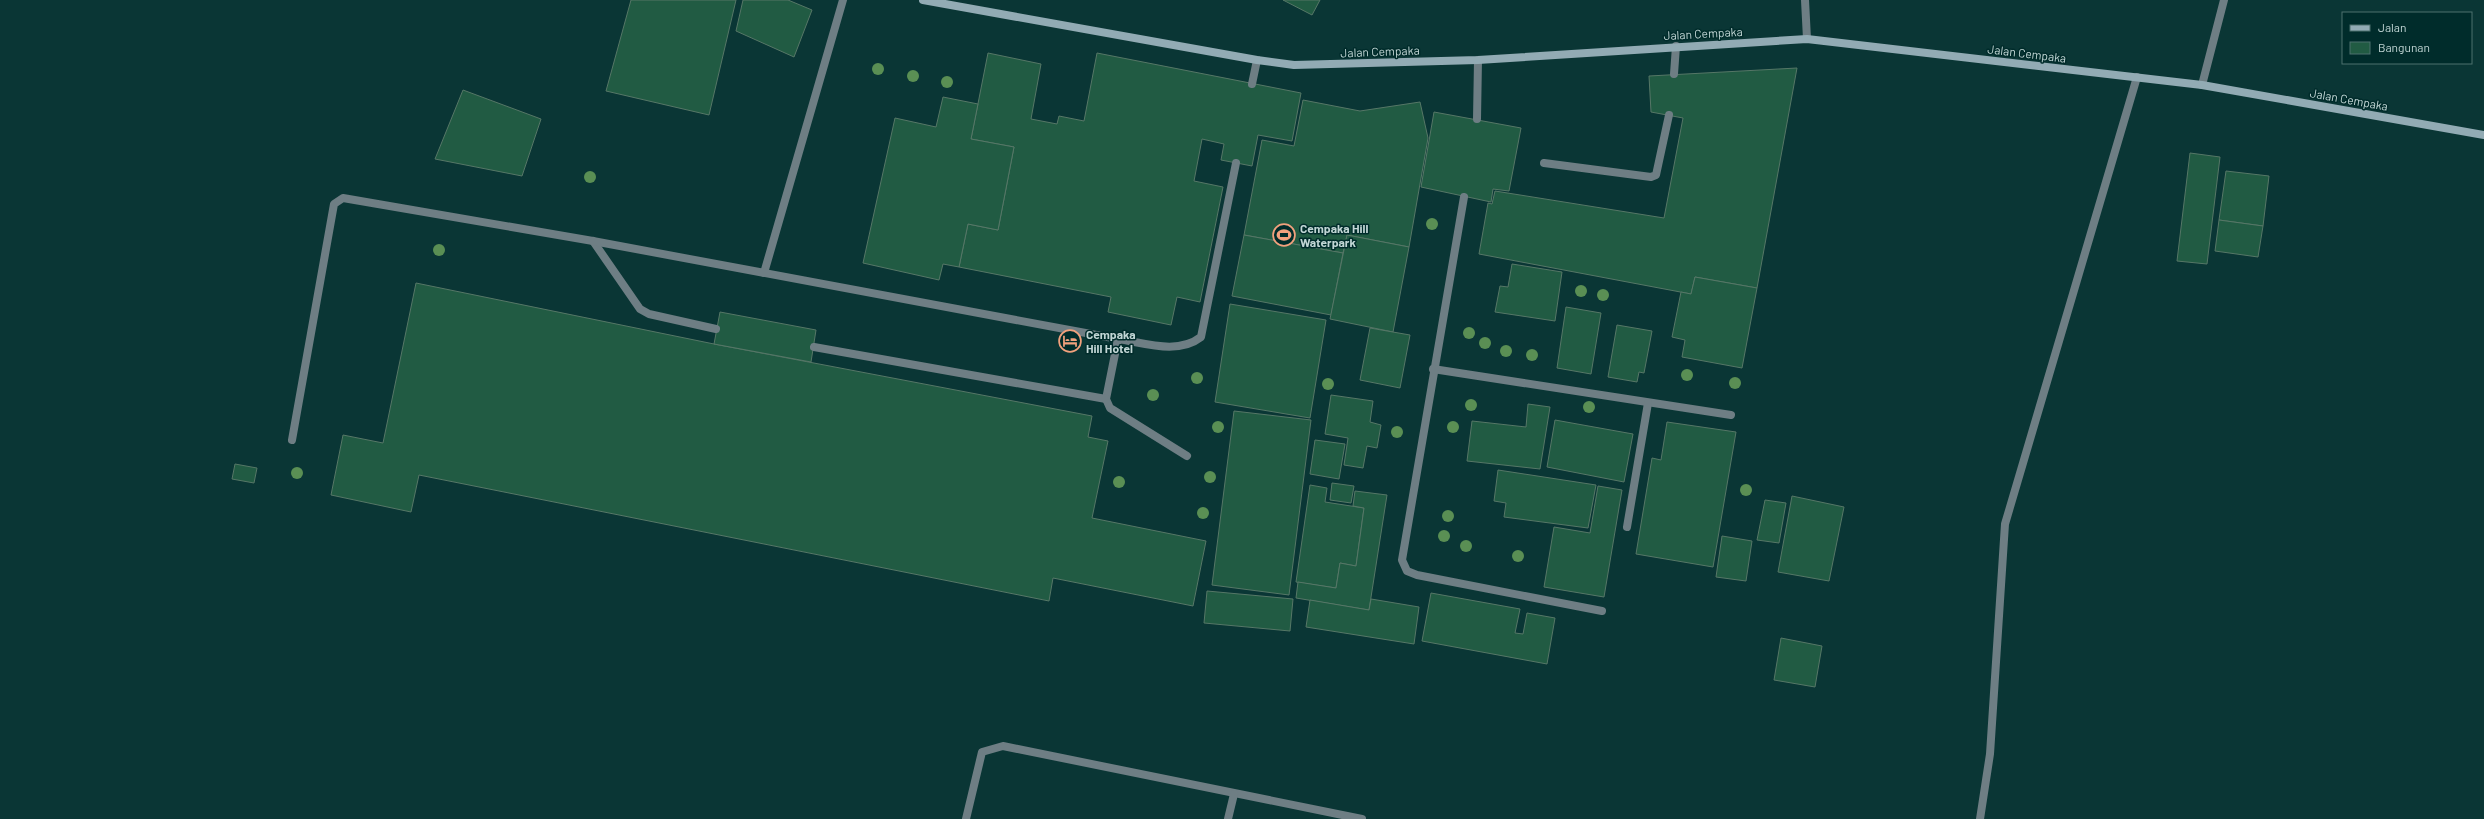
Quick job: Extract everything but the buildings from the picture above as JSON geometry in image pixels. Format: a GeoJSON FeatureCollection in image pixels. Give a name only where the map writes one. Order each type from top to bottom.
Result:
{"type":"FeatureCollection","features":[{"type":"Feature","properties":{"kind":"main road","name":"Jalan Cempaka"},"geometry":{"type":"LineString","coordinates":[[922,0],[1257,60],[1294,65],[1478,60],[1676,46],[1807,39],[2202,85],[2484,134]]}},
{"type":"Feature","properties":{"kind":"street"},"geometry":{"type":"LineString","coordinates":[[764,274],[843,0]]}},
{"type":"Feature","properties":{"kind":"street"},"geometry":{"type":"LineString","coordinates":[[1805,0],[1807,39]]}},
{"type":"Feature","properties":{"kind":"street"},"geometry":{"type":"LineString","coordinates":[[2202,85],[2224,0]]}},
{"type":"Feature","properties":{"kind":"street"},"geometry":{"type":"LineString","coordinates":[[1674,74],[1676,46]]}},
{"type":"Feature","properties":{"kind":"street"},"geometry":{"type":"LineString","coordinates":[[1252,84],[1257,60]]}},
{"type":"Feature","properties":{"kind":"street"},"geometry":{"type":"LineString","coordinates":[[1477,119],[1478,60]]}},
{"type":"Feature","properties":{"kind":"street"},"geometry":{"type":"LineString","coordinates":[[1980,819],[1990,754],[2005,524],[2137,77]]}},
{"type":"Feature","properties":{"kind":"street"},"geometry":{"type":"LineString","coordinates":[[1544,163],[1651,177],[1656,175],[1669,115]]}},
{"type":"Feature","properties":{"kind":"street"},"geometry":{"type":"LineString","coordinates":[[292,440],[334,204],[343,198],[352,198],[593,241],[1118,339],[1178,347],[1192,343],[1201,337],[1236,163]]}},
{"type":"Feature","properties":{"kind":"street"},"geometry":{"type":"LineString","coordinates":[[1464,197],[1433,369],[1402,560],[1407,571],[1417,575],[1602,611]]}},
{"type":"Feature","properties":{"kind":"street"},"geometry":{"type":"LineString","coordinates":[[593,241],[640,309],[649,314],[716,329]]}},
{"type":"Feature","properties":{"kind":"street"},"geometry":{"type":"LineString","coordinates":[[1118,339],[1106,399],[1110,408],[1187,456]]}},
{"type":"Feature","properties":{"kind":"street"},"geometry":{"type":"LineString","coordinates":[[814,347],[1106,399]]}},
{"type":"Feature","properties":{"kind":"street"},"geometry":{"type":"LineString","coordinates":[[1433,369],[1731,415]]}},
{"type":"Feature","properties":{"kind":"street"},"geometry":{"type":"LineString","coordinates":[[1627,527],[1648,403]]}},
{"type":"Feature","properties":{"kind":"street"},"geometry":{"type":"LineString","coordinates":[[966,819],[982,752],[1003,746],[1362,819]]}},
{"type":"Feature","properties":{"kind":"street"},"geometry":{"type":"LineString","coordinates":[[1228,819],[1234,794]]}},
{"type":"Feature","properties":{"kind":"place","name":"Cempaka Hill Waterpark"},"geometry":{"type":"Point","coordinates":[1284,235]}},
{"type":"Feature","properties":{"kind":"place","name":"Cempaka Hill Hotel"},"geometry":{"type":"Point","coordinates":[1070,341]}}]}
